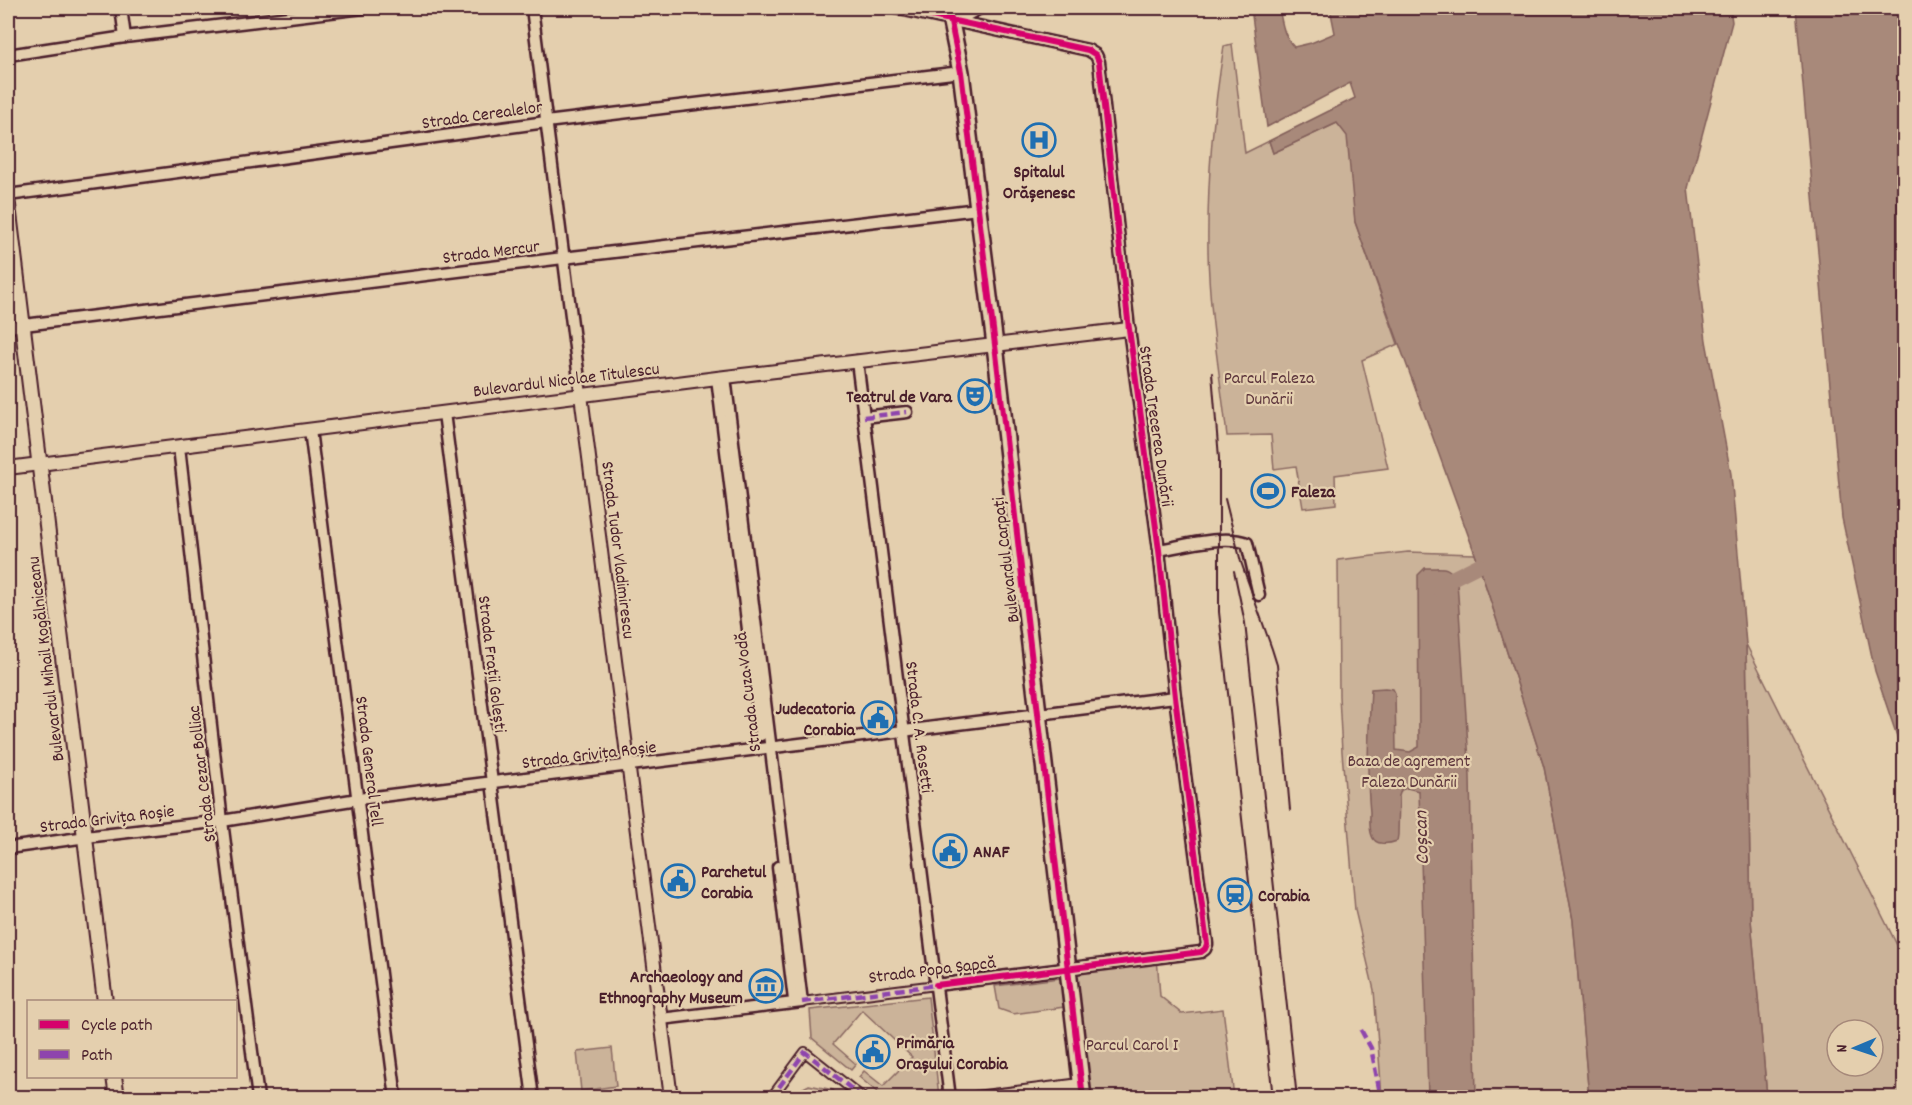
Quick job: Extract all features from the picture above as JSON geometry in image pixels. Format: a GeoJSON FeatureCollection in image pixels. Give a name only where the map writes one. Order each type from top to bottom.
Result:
{"type":"FeatureCollection","features":[{"type":"Feature","properties":{"kind":"main road","name":"Bulevardul Carpați"},"geometry":{"type":"LineString","coordinates":[[950,14],[961,72],[995,345],[1082,1091]]}},
{"type":"Feature","properties":{"kind":"main road","name":"Bulevardul Mihail Kogălniceanu"},"geometry":{"type":"LineString","coordinates":[[8,205],[105,1000]]}},
{"type":"Feature","properties":{"kind":"main road"},"geometry":{"type":"LineString","coordinates":[[114,1078],[117,1098]]}},
{"type":"Feature","properties":{"kind":"street"},"geometry":{"type":"LineString","coordinates":[[121,8],[125,37]]}},
{"type":"Feature","properties":{"kind":"street"},"geometry":{"type":"LineString","coordinates":[[8,55],[125,37],[363,8]]}},
{"type":"Feature","properties":{"kind":"street","name":"Strada Tudor Vladimirescu"},"geometry":{"type":"LineString","coordinates":[[532,8],[671,1098]]}},
{"type":"Feature","properties":{"kind":"street"},"geometry":{"type":"LineString","coordinates":[[895,8],[967,15],[980,8]]}},
{"type":"Feature","properties":{"kind":"street","name":"Strada Trecerea Dunării"},"geometry":{"type":"LineString","coordinates":[[950,14],[1088,50],[1096,54],[1099,62],[1129,329],[1200,878],[1207,944],[1205,949]]}},
{"type":"Feature","properties":{"kind":"street","name":"Strada Cerealelor"},"geometry":{"type":"LineString","coordinates":[[8,195],[546,122],[961,72]]}},
{"type":"Feature","properties":{"kind":"street","name":"Strada Mercur"},"geometry":{"type":"LineString","coordinates":[[8,327],[978,209]]}},
{"type":"Feature","properties":{"kind":"street","name":"Bulevardul Nicolae Titulescu"},"geometry":{"type":"LineString","coordinates":[[8,468],[581,395],[1129,329]]}},
{"type":"Feature","properties":{"kind":"street","name":"Strada C. A. Rosetti"},"geometry":{"type":"LineString","coordinates":[[857,361],[950,1098]]}},
{"type":"Feature","properties":{"kind":"street","name":"Strada Cuza Vodă"},"geometry":{"type":"LineString","coordinates":[[721,378],[798,1002]]}},
{"type":"Feature","properties":{"kind":"street"},"geometry":{"type":"LineString","coordinates":[[864,417],[907,412]]}},
{"type":"Feature","properties":{"kind":"street","name":"Strada Frații Golești"},"geometry":{"type":"LineString","coordinates":[[444,413],[533,1098]]}},
{"type":"Feature","properties":{"kind":"street","name":"Strada General Tell"},"geometry":{"type":"LineString","coordinates":[[310,430],[396,1098]]}},
{"type":"Feature","properties":{"kind":"street","name":"Strada Cezar Bolliac"},"geometry":{"type":"LineString","coordinates":[[179,447],[222,820],[258,1098]]}},
{"type":"Feature","properties":{"kind":"street"},"geometry":{"type":"LineString","coordinates":[[1159,550],[1206,542],[1240,540],[1247,543],[1260,595]]}},
{"type":"Feature","properties":{"kind":"street","name":"Strada Grivița Roșie"},"geometry":{"type":"LineString","coordinates":[[8,848],[358,800],[1175,697]]}},
{"type":"Feature","properties":{"kind":"street","name":"Strada Popa Șapcă"},"geometry":{"type":"LineString","coordinates":[[662,1019],[1201,952],[1205,949]]}},
{"type":"Feature","properties":{"kind":"street"},"geometry":{"type":"LineString","coordinates":[[771,1098],[805,1052],[863,1098]]}},
{"type":"Feature","properties":{"kind":"street"},"geometry":{"type":"LineString","coordinates":[[976,1098],[1082,1091]]}},
{"type":"Feature","properties":{"kind":"green space","name":"Parcul Faleza Dunării"},"geometry":{"type":"Polygon","coordinates":[[[1232,44],[1245,153],[1269,141],[1273,153],[1337,123],[1351,138],[1355,222],[1398,344],[1362,360],[1388,468],[1335,475],[1336,504],[1303,508],[1296,466],[1274,469],[1271,435],[1227,436],[1210,297],[1208,225],[1217,97],[1224,46],[1232,44]]]}},
{"type":"Feature","properties":{"kind":"green space","name":"Baza de agrement Faleza Dunării"},"geometry":{"type":"Polygon","coordinates":[[[1408,552],[1475,554],[1479,565],[1544,767],[1573,920],[1589,1097],[1382,1097],[1374,990],[1355,910],[1342,752],[1339,696],[1338,560],[1408,552]]]}},
{"type":"Feature","properties":{"kind":"green space"},"geometry":{"type":"Polygon","coordinates":[[[1746,644],[1904,959],[1904,1097],[1767,1097],[1751,920],[1746,644]]]}},
{"type":"Feature","properties":{"kind":"green space","name":"Parcul Carol I"},"geometry":{"type":"Polygon","coordinates":[[[1157,957],[1160,996],[1182,1014],[1223,1009],[1234,1097],[1083,1097],[1068,969],[1157,957]]]}},
{"type":"Feature","properties":{"kind":"green space"},"geometry":{"type":"Polygon","coordinates":[[[1060,978],[1064,1007],[1013,1014],[999,1009],[995,986],[1060,978]]]}},
{"type":"Feature","properties":{"kind":"green space"},"geometry":{"type":"Polygon","coordinates":[[[928,997],[939,1097],[883,1097],[859,1077],[864,1071],[883,1086],[912,1057],[862,1010],[833,1044],[856,1064],[851,1070],[812,1038],[810,1010],[928,997]]]}},
{"type":"Feature","properties":{"kind":"green space"},"geometry":{"type":"Polygon","coordinates":[[[612,1048],[616,1086],[581,1091],[577,1052],[612,1048]]]}},
{"type":"Feature","properties":{"kind":"green space"},"geometry":{"type":"Polygon","coordinates":[[[809,1085],[833,1090],[837,1097],[786,1097],[809,1085]]]}},
{"type":"Feature","properties":{"kind":"shaded area"},"geometry":{"type":"Polygon","coordinates":[[[1251,8],[1279,8],[1285,34],[1294,47],[1335,33],[1330,8],[1730,8],[1732,22],[1688,188],[1706,341],[1731,474],[1746,644],[1751,920],[1767,1097],[1589,1097],[1573,920],[1544,767],[1479,565],[1355,222],[1347,136],[1337,123],[1273,153],[1269,141],[1355,98],[1350,83],[1267,127],[1251,8]]]}},
{"type":"Feature","properties":{"kind":"shaded area"},"geometry":{"type":"Polygon","coordinates":[[[1796,8],[1904,8],[1904,757],[1875,671],[1842,518],[1796,8]]]}},
{"type":"Feature","properties":{"kind":"shaded area","name":"Faleza"},"geometry":{"type":"Polygon","coordinates":[[[1272,482],[1273,500],[1264,500],[1263,483],[1272,482]]]}},
{"type":"Feature","properties":{"kind":"shaded area"},"geometry":{"type":"Polygon","coordinates":[[[1425,568],[1447,569],[1457,581],[1470,776],[1476,1097],[1428,1097],[1419,791],[1407,788],[1401,790],[1397,841],[1379,843],[1372,836],[1370,827],[1368,766],[1371,689],[1393,689],[1395,693],[1396,750],[1410,752],[1419,747],[1418,575],[1425,568]]]}},
{"type":"Feature","properties":{"kind":"waterway","name":"Coșcan"},"geometry":{"type":"LineString","coordinates":[[1440,590],[1447,581],[1479,565]]}},
{"type":"Feature","properties":{"kind":"railway"},"geometry":{"type":"LineString","coordinates":[[1212,373],[1219,458],[1219,612],[1273,1098]]}},
{"type":"Feature","properties":{"kind":"railway"},"geometry":{"type":"LineString","coordinates":[[1225,499],[1241,562],[1277,665],[1290,810]]}},
{"type":"Feature","properties":{"kind":"railway"},"geometry":{"type":"LineString","coordinates":[[1234,571],[1245,623],[1297,1098]]}},
{"type":"Feature","properties":{"kind":"marked path"},"geometry":{"type":"LineString","coordinates":[[864,417],[907,412]]}},
{"type":"Feature","properties":{"kind":"marked path"},"geometry":{"type":"LineString","coordinates":[[802,1002],[936,985]]}},
{"type":"Feature","properties":{"kind":"marked path"},"geometry":{"type":"LineString","coordinates":[[1361,1030],[1371,1048],[1381,1098]]}},
{"type":"Feature","properties":{"kind":"marked path"},"geometry":{"type":"LineString","coordinates":[[771,1098],[805,1052],[863,1098]]}},
{"type":"Feature","properties":{"kind":"cycle path"},"geometry":{"type":"LineString","coordinates":[[895,8],[1088,50],[1096,55],[1099,62],[1129,329],[1159,550],[1175,697],[1207,944],[1201,952],[936,985]]}},
{"type":"Feature","properties":{"kind":"cycle path"},"geometry":{"type":"LineString","coordinates":[[948,8],[961,72],[995,345],[1083,1098]]}},
{"type":"Feature","properties":{"kind":"place","name":"Spitalul Orășenesc"},"geometry":{"type":"Point","coordinates":[1039,140]}},
{"type":"Feature","properties":{"kind":"place","name":"Teatrul de Vara"},"geometry":{"type":"Point","coordinates":[975,396]}},
{"type":"Feature","properties":{"kind":"place","name":"Faleza"},"geometry":{"type":"Point","coordinates":[1268,491]}},
{"type":"Feature","properties":{"kind":"place","name":"Judecatoria Corabia"},"geometry":{"type":"Point","coordinates":[878,718]}},
{"type":"Feature","properties":{"kind":"place","name":"ANAF"},"geometry":{"type":"Point","coordinates":[950,851]}},
{"type":"Feature","properties":{"kind":"place","name":"Parchetul Corabia"},"geometry":{"type":"Point","coordinates":[678,881]}},
{"type":"Feature","properties":{"kind":"place","name":"Corabia"},"geometry":{"type":"Point","coordinates":[1235,895]}},
{"type":"Feature","properties":{"kind":"place","name":"Archaeology and Ethnography Museum"},"geometry":{"type":"Point","coordinates":[766,986]}},
{"type":"Feature","properties":{"kind":"place","name":"Primăria Orașului Corabia"},"geometry":{"type":"Point","coordinates":[873,1052]}}]}
